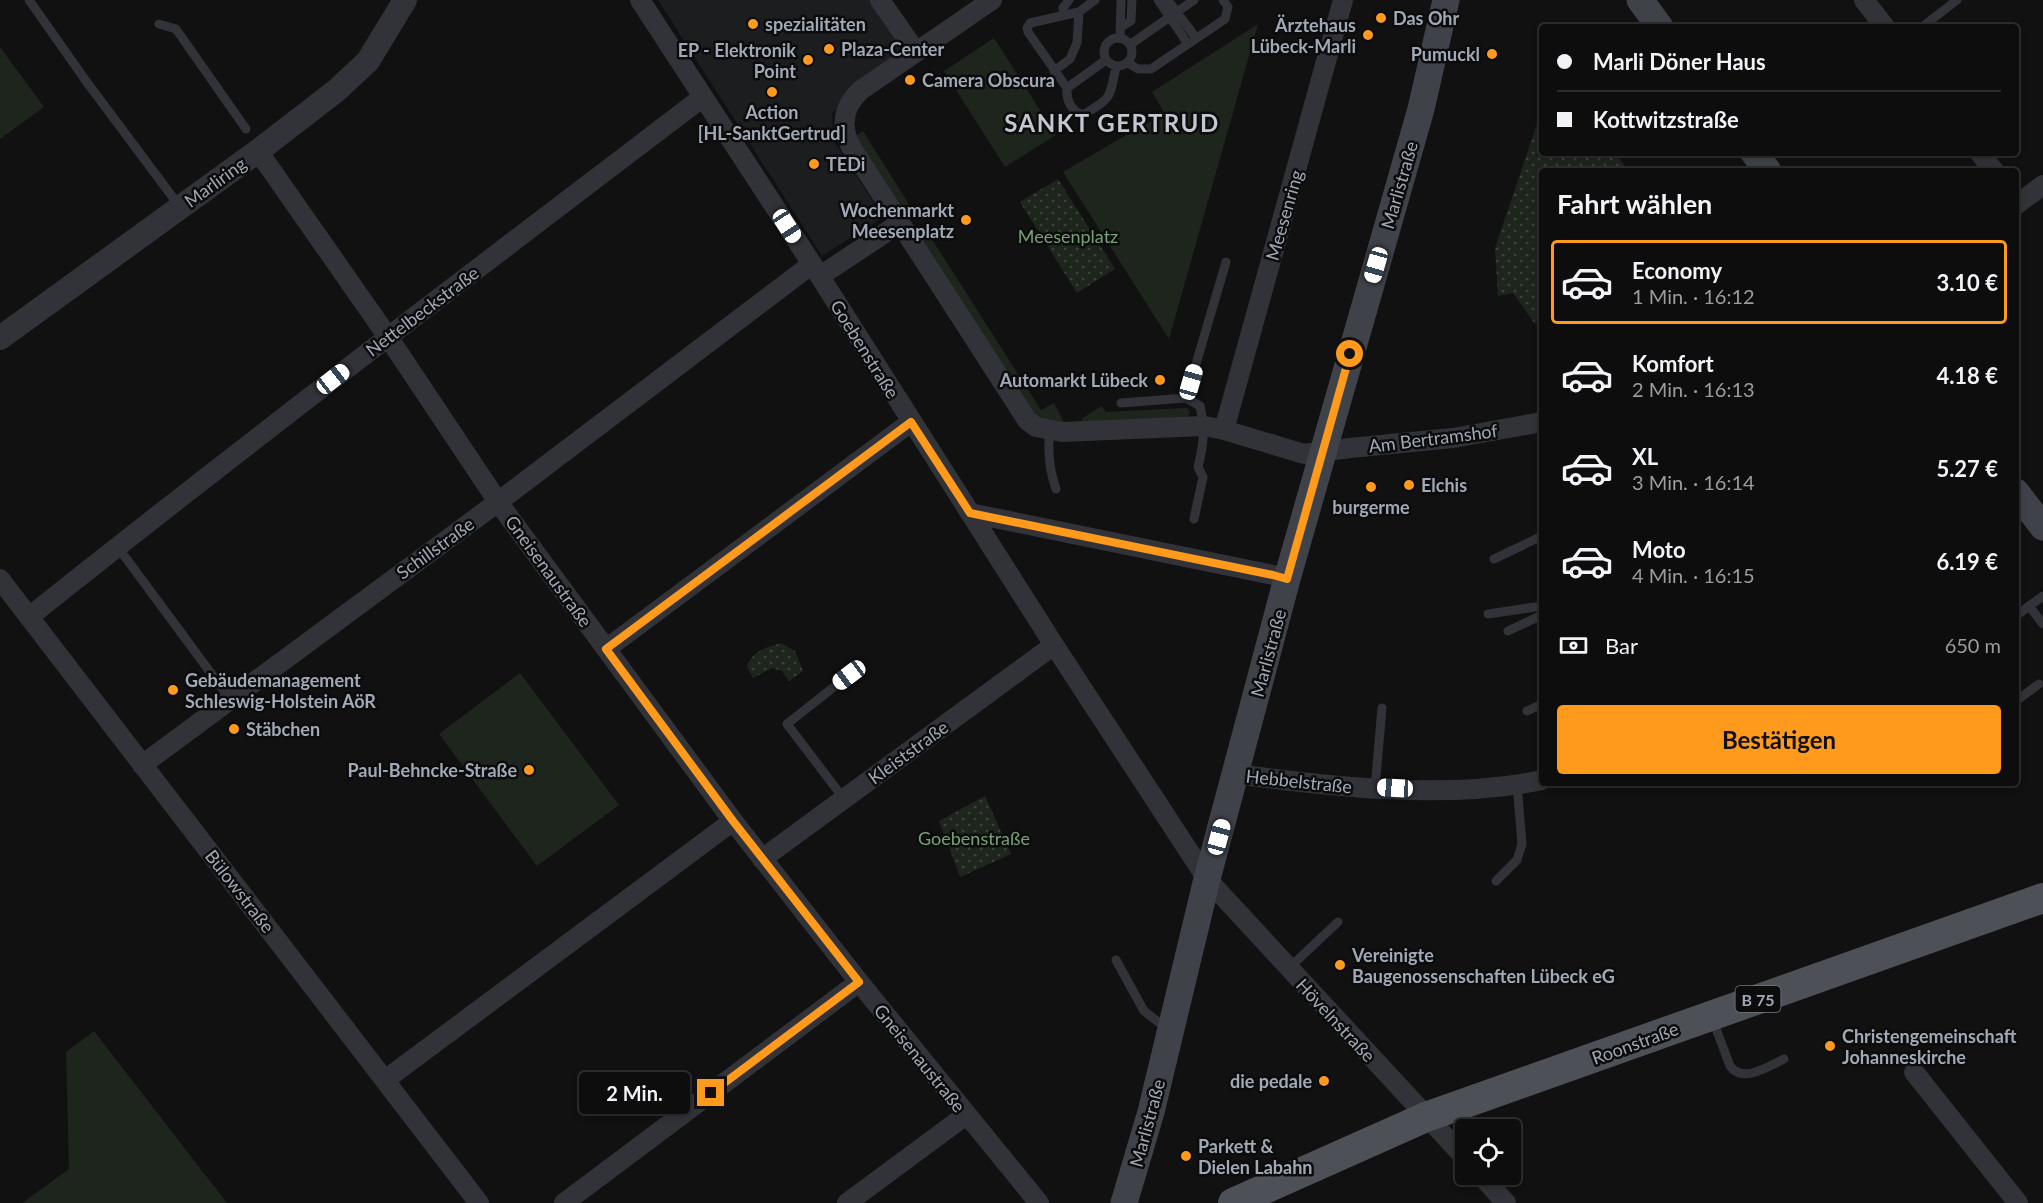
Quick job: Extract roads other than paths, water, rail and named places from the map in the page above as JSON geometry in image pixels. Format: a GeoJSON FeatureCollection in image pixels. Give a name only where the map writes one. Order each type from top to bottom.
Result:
{"type":"FeatureCollection","features":[{"type":"Feature","properties":{"kind":"main road","name":"Marlistraße"},"geometry":{"type":"LineString","coordinates":[[1124,1203],[1151,1112],[1207,879],[1287,579],[1421,109],[1446,0]]}},
{"type":"Feature","properties":{"kind":"main road"},"geometry":{"type":"LineString","coordinates":[[1640,0],[1658,24]]}},
{"type":"Feature","properties":{"kind":"main road"},"geometry":{"type":"LineString","coordinates":[[1756,156],[1766,168]]}},
{"type":"Feature","properties":{"kind":"main road"},"geometry":{"type":"LineString","coordinates":[[2019,496],[2043,527]]}},
{"type":"Feature","properties":{"kind":"main road","name":"Roonstraße"},"geometry":{"type":"LineString","coordinates":[[1233,1203],[1426,1117],[2043,898]]}},
{"type":"Feature","properties":{"kind":"street","name":"Marliring"},"geometry":{"type":"LineString","coordinates":[[0,338],[258,151],[337,90],[368,61],[405,0]]}},
{"type":"Feature","properties":{"kind":"street","name":"Goebenstraße"},"geometry":{"type":"LineString","coordinates":[[640,0],[1207,879]]}},
{"type":"Feature","properties":{"kind":"street"},"geometry":{"type":"LineString","coordinates":[[880,0],[916,52]]}},
{"type":"Feature","properties":{"kind":"street"},"geometry":{"type":"LineString","coordinates":[[992,0],[856,94],[848,105],[844,119],[846,135],[851,147],[1028,420],[1036,427],[1076,432],[1204,426],[1304,454],[1323,452]]}},
{"type":"Feature","properties":{"kind":"street","name":"Meesenring"},"geometry":{"type":"LineString","coordinates":[[1224,430],[1343,0]]}},
{"type":"Feature","properties":{"kind":"street"},"geometry":{"type":"LineString","coordinates":[[1864,0],[1883,24]]}},
{"type":"Feature","properties":{"kind":"street","name":"Nettelbeckstraße"},"geometry":{"type":"LineString","coordinates":[[29,616],[388,337],[703,97]]}},
{"type":"Feature","properties":{"kind":"street","name":"Gneisenaustraße"},"geometry":{"type":"LineString","coordinates":[[258,151],[388,337],[498,502],[733,821],[859,982],[1039,1203]]}},
{"type":"Feature","properties":{"kind":"street"},"geometry":{"type":"LineString","coordinates":[[1982,156],[1992,168]]}},
{"type":"Feature","properties":{"kind":"street"},"geometry":{"type":"LineString","coordinates":[[2019,202],[2043,185]]}},
{"type":"Feature","properties":{"kind":"street"},"geometry":{"type":"LineString","coordinates":[[816,270],[900,223]]}},
{"type":"Feature","properties":{"kind":"street","name":"Schillstraße"},"geometry":{"type":"LineString","coordinates":[[142,765],[816,270]]}},
{"type":"Feature","properties":{"kind":"street"},"geometry":{"type":"LineString","coordinates":[[606,649],[911,422]]}},
{"type":"Feature","properties":{"kind":"street","name":"Am Bertramshof"},"geometry":{"type":"LineString","coordinates":[[1323,452],[1453,438],[1539,423]]}},
{"type":"Feature","properties":{"kind":"street"},"geometry":{"type":"LineString","coordinates":[[970,513],[1287,579]]}},
{"type":"Feature","properties":{"kind":"street","name":"Bülowstraße"},"geometry":{"type":"LineString","coordinates":[[0,579],[479,1203]]}},
{"type":"Feature","properties":{"kind":"street","name":"Kleiststraße"},"geometry":{"type":"LineString","coordinates":[[762,859],[1054,645]]}},
{"type":"Feature","properties":{"kind":"street","name":"Hebbelstraße"},"geometry":{"type":"LineString","coordinates":[[1236,774],[1338,787],[1414,789],[1468,789],[1539,780]]}},
{"type":"Feature","properties":{"kind":"street"},"geometry":{"type":"LineString","coordinates":[[385,1080],[733,821]]}},
{"type":"Feature","properties":{"kind":"street","name":"Hövelnstraße"},"geometry":{"type":"LineString","coordinates":[[1207,879],[1455,1147]]}},
{"type":"Feature","properties":{"kind":"street"},"geometry":{"type":"LineString","coordinates":[[564,1203],[859,982]]}},
{"type":"Feature","properties":{"kind":"street"},"geometry":{"type":"LineString","coordinates":[[1914,1072],[2018,1203]]}},
{"type":"Feature","properties":{"kind":"street"},"geometry":{"type":"LineString","coordinates":[[847,1203],[966,1115]]}},
{"type":"Feature","properties":{"kind":"street"},"geometry":{"type":"LineString","coordinates":[[1490,1185],[1506,1203]]}},
{"type":"Feature","properties":{"kind":"lane"},"geometry":{"type":"LineString","coordinates":[[29,0],[180,207]]}},
{"type":"Feature","properties":{"kind":"lane"},"geometry":{"type":"LineString","coordinates":[[1064,15],[1063,8],[1069,0]]}},
{"type":"Feature","properties":{"kind":"lane"},"geometry":{"type":"LineString","coordinates":[[1095,0],[1079,12],[1030,23],[1027,28],[1067,88],[1066,99],[1076,113],[1083,115],[1105,101],[1111,94],[1116,67]]}},
{"type":"Feature","properties":{"kind":"lane"},"geometry":{"type":"LineString","coordinates":[[1120,38],[1121,0]]}},
{"type":"Feature","properties":{"kind":"lane"},"geometry":{"type":"LineString","coordinates":[[1121,27],[1131,21],[1132,0]]}},
{"type":"Feature","properties":{"kind":"lane"},"geometry":{"type":"LineString","coordinates":[[1158,0],[1173,14],[1192,41]]}},
{"type":"Feature","properties":{"kind":"lane"},"geometry":{"type":"LineString","coordinates":[[1168,0],[1173,14]]}},
{"type":"Feature","properties":{"kind":"lane"},"geometry":{"type":"LineString","coordinates":[[1131,44],[1194,0]]}},
{"type":"Feature","properties":{"kind":"lane"},"geometry":{"type":"LineString","coordinates":[[1128,63],[1138,69],[1151,69],[1225,19],[1228,7],[1224,0]]}},
{"type":"Feature","properties":{"kind":"lane"},"geometry":{"type":"LineString","coordinates":[[1926,24],[1957,0]]}},
{"type":"Feature","properties":{"kind":"lane"},"geometry":{"type":"LineString","coordinates":[[1054,71],[1070,59],[1077,43],[1079,12]]}},
{"type":"Feature","properties":{"kind":"lane"},"geometry":{"type":"LineString","coordinates":[[159,24],[176,29],[246,129]]}},
{"type":"Feature","properties":{"kind":"lane"},"geometry":{"type":"LineString","coordinates":[[1120,38],[1131,44],[1133,51],[1128,63],[1116,67],[1106,60],[1104,53],[1105,47],[1114,39],[1120,38]]}},
{"type":"Feature","properties":{"kind":"lane"},"geometry":{"type":"LineString","coordinates":[[1067,88],[1106,60]]}},
{"type":"Feature","properties":{"kind":"lane"},"geometry":{"type":"LineString","coordinates":[[1186,398],[1226,262]]}},
{"type":"Feature","properties":{"kind":"lane"},"geometry":{"type":"LineString","coordinates":[[1121,403],[1186,398],[1200,406],[1204,442],[1198,467],[1203,477],[1194,519]]}},
{"type":"Feature","properties":{"kind":"lane"},"geometry":{"type":"LineString","coordinates":[[1050,430],[1047,452],[1050,472],[1056,489]]}},
{"type":"Feature","properties":{"kind":"lane"},"geometry":{"type":"LineString","coordinates":[[1494,559],[1539,537]]}},
{"type":"Feature","properties":{"kind":"lane"},"geometry":{"type":"LineString","coordinates":[[117,546],[230,699]]}},
{"type":"Feature","properties":{"kind":"lane"},"geometry":{"type":"LineString","coordinates":[[2019,614],[2043,596]]}},
{"type":"Feature","properties":{"kind":"lane"},"geometry":{"type":"LineString","coordinates":[[1488,614],[1539,606]]}},
{"type":"Feature","properties":{"kind":"lane"},"geometry":{"type":"LineString","coordinates":[[2030,606],[2043,624]]}},
{"type":"Feature","properties":{"kind":"lane"},"geometry":{"type":"LineString","coordinates":[[1508,631],[1539,616]]}},
{"type":"Feature","properties":{"kind":"lane"},"geometry":{"type":"LineString","coordinates":[[844,799],[787,723],[849,675]]}},
{"type":"Feature","properties":{"kind":"lane"},"geometry":{"type":"LineString","coordinates":[[2019,699],[2039,684]]}},
{"type":"Feature","properties":{"kind":"lane"},"geometry":{"type":"LineString","coordinates":[[1527,711],[1539,705]]}},
{"type":"Feature","properties":{"kind":"lane"},"geometry":{"type":"LineString","coordinates":[[1375,788],[1382,708]]}},
{"type":"Feature","properties":{"kind":"lane"},"geometry":{"type":"LineString","coordinates":[[1496,881],[1516,860],[1522,844],[1517,784]]}},
{"type":"Feature","properties":{"kind":"lane"},"geometry":{"type":"LineString","coordinates":[[1289,968],[1338,922]]}},
{"type":"Feature","properties":{"kind":"lane"},"geometry":{"type":"LineString","coordinates":[[1116,960],[1144,1011],[1171,1031]]}},
{"type":"Feature","properties":{"kind":"lane"},"geometry":{"type":"LineString","coordinates":[[1712,1016],[1730,1066],[1734,1071],[1745,1074],[1756,1072],[1784,1059]]}},
{"type":"Feature","properties":{"kind":"place","name":"Das Ohr"},"geometry":{"type":"Point","coordinates":[1381,18]}},
{"type":"Feature","properties":{"kind":"place","name":"spezialitäten"},"geometry":{"type":"Point","coordinates":[753,24]}},
{"type":"Feature","properties":{"kind":"place","name":"Ärztehaus Lübeck-Marli"},"geometry":{"type":"Point","coordinates":[1368,35]}},
{"type":"Feature","properties":{"kind":"place","name":"Plaza-Center"},"geometry":{"type":"Point","coordinates":[829,49]}},
{"type":"Feature","properties":{"kind":"place","name":"Pumuckl"},"geometry":{"type":"Point","coordinates":[1492,54]}},
{"type":"Feature","properties":{"kind":"place","name":"EP - Elektronik Point"},"geometry":{"type":"Point","coordinates":[808,60]}},
{"type":"Feature","properties":{"kind":"place","name":"Camera Obscura"},"geometry":{"type":"Point","coordinates":[910,80]}},
{"type":"Feature","properties":{"kind":"place","name":"Action [HL-SanktGertrud]"},"geometry":{"type":"Point","coordinates":[772,92]}},
{"type":"Feature","properties":{"kind":"place","name":"TEDi"},"geometry":{"type":"Point","coordinates":[814,164]}},
{"type":"Feature","properties":{"kind":"place","name":"Wochenmarkt Meesenplatz"},"geometry":{"type":"Point","coordinates":[966,220]}},
{"type":"Feature","properties":{"kind":"place","name":"Automarkt Lübeck"},"geometry":{"type":"Point","coordinates":[1160,380]}},
{"type":"Feature","properties":{"kind":"place","name":"Elchis"},"geometry":{"type":"Point","coordinates":[1409,485]}},
{"type":"Feature","properties":{"kind":"place","name":"burgerme"},"geometry":{"type":"Point","coordinates":[1371,487]}},
{"type":"Feature","properties":{"kind":"place","name":"Gebäudemanagement Schleswig-Holstein AöR"},"geometry":{"type":"Point","coordinates":[173,690]}},
{"type":"Feature","properties":{"kind":"place","name":"Stäbchen"},"geometry":{"type":"Point","coordinates":[234,729]}},
{"type":"Feature","properties":{"kind":"place","name":"Paul-Behncke-Straße"},"geometry":{"type":"Point","coordinates":[529,770]}},
{"type":"Feature","properties":{"kind":"place","name":"Vereinigte Baugenossenschaften Lübeck eG"},"geometry":{"type":"Point","coordinates":[1340,965]}},
{"type":"Feature","properties":{"kind":"place","name":"Christengemeinschaft Johanneskirche"},"geometry":{"type":"Point","coordinates":[1830,1046]}},
{"type":"Feature","properties":{"kind":"place","name":"die pedale"},"geometry":{"type":"Point","coordinates":[1324,1081]}},
{"type":"Feature","properties":{"kind":"place","name":"Parkett & Dielen Labahn"},"geometry":{"type":"Point","coordinates":[1186,1156]}},
{"type":"Feature","properties":{"kind":"district","name":"SANKT GERTRUD"},"geometry":{"type":"Point","coordinates":[1112,122]}},
{"type":"Feature","properties":{"kind":"park label","name":"Meesenplatz"},"geometry":{"type":"Point","coordinates":[1068,236]}}]}
